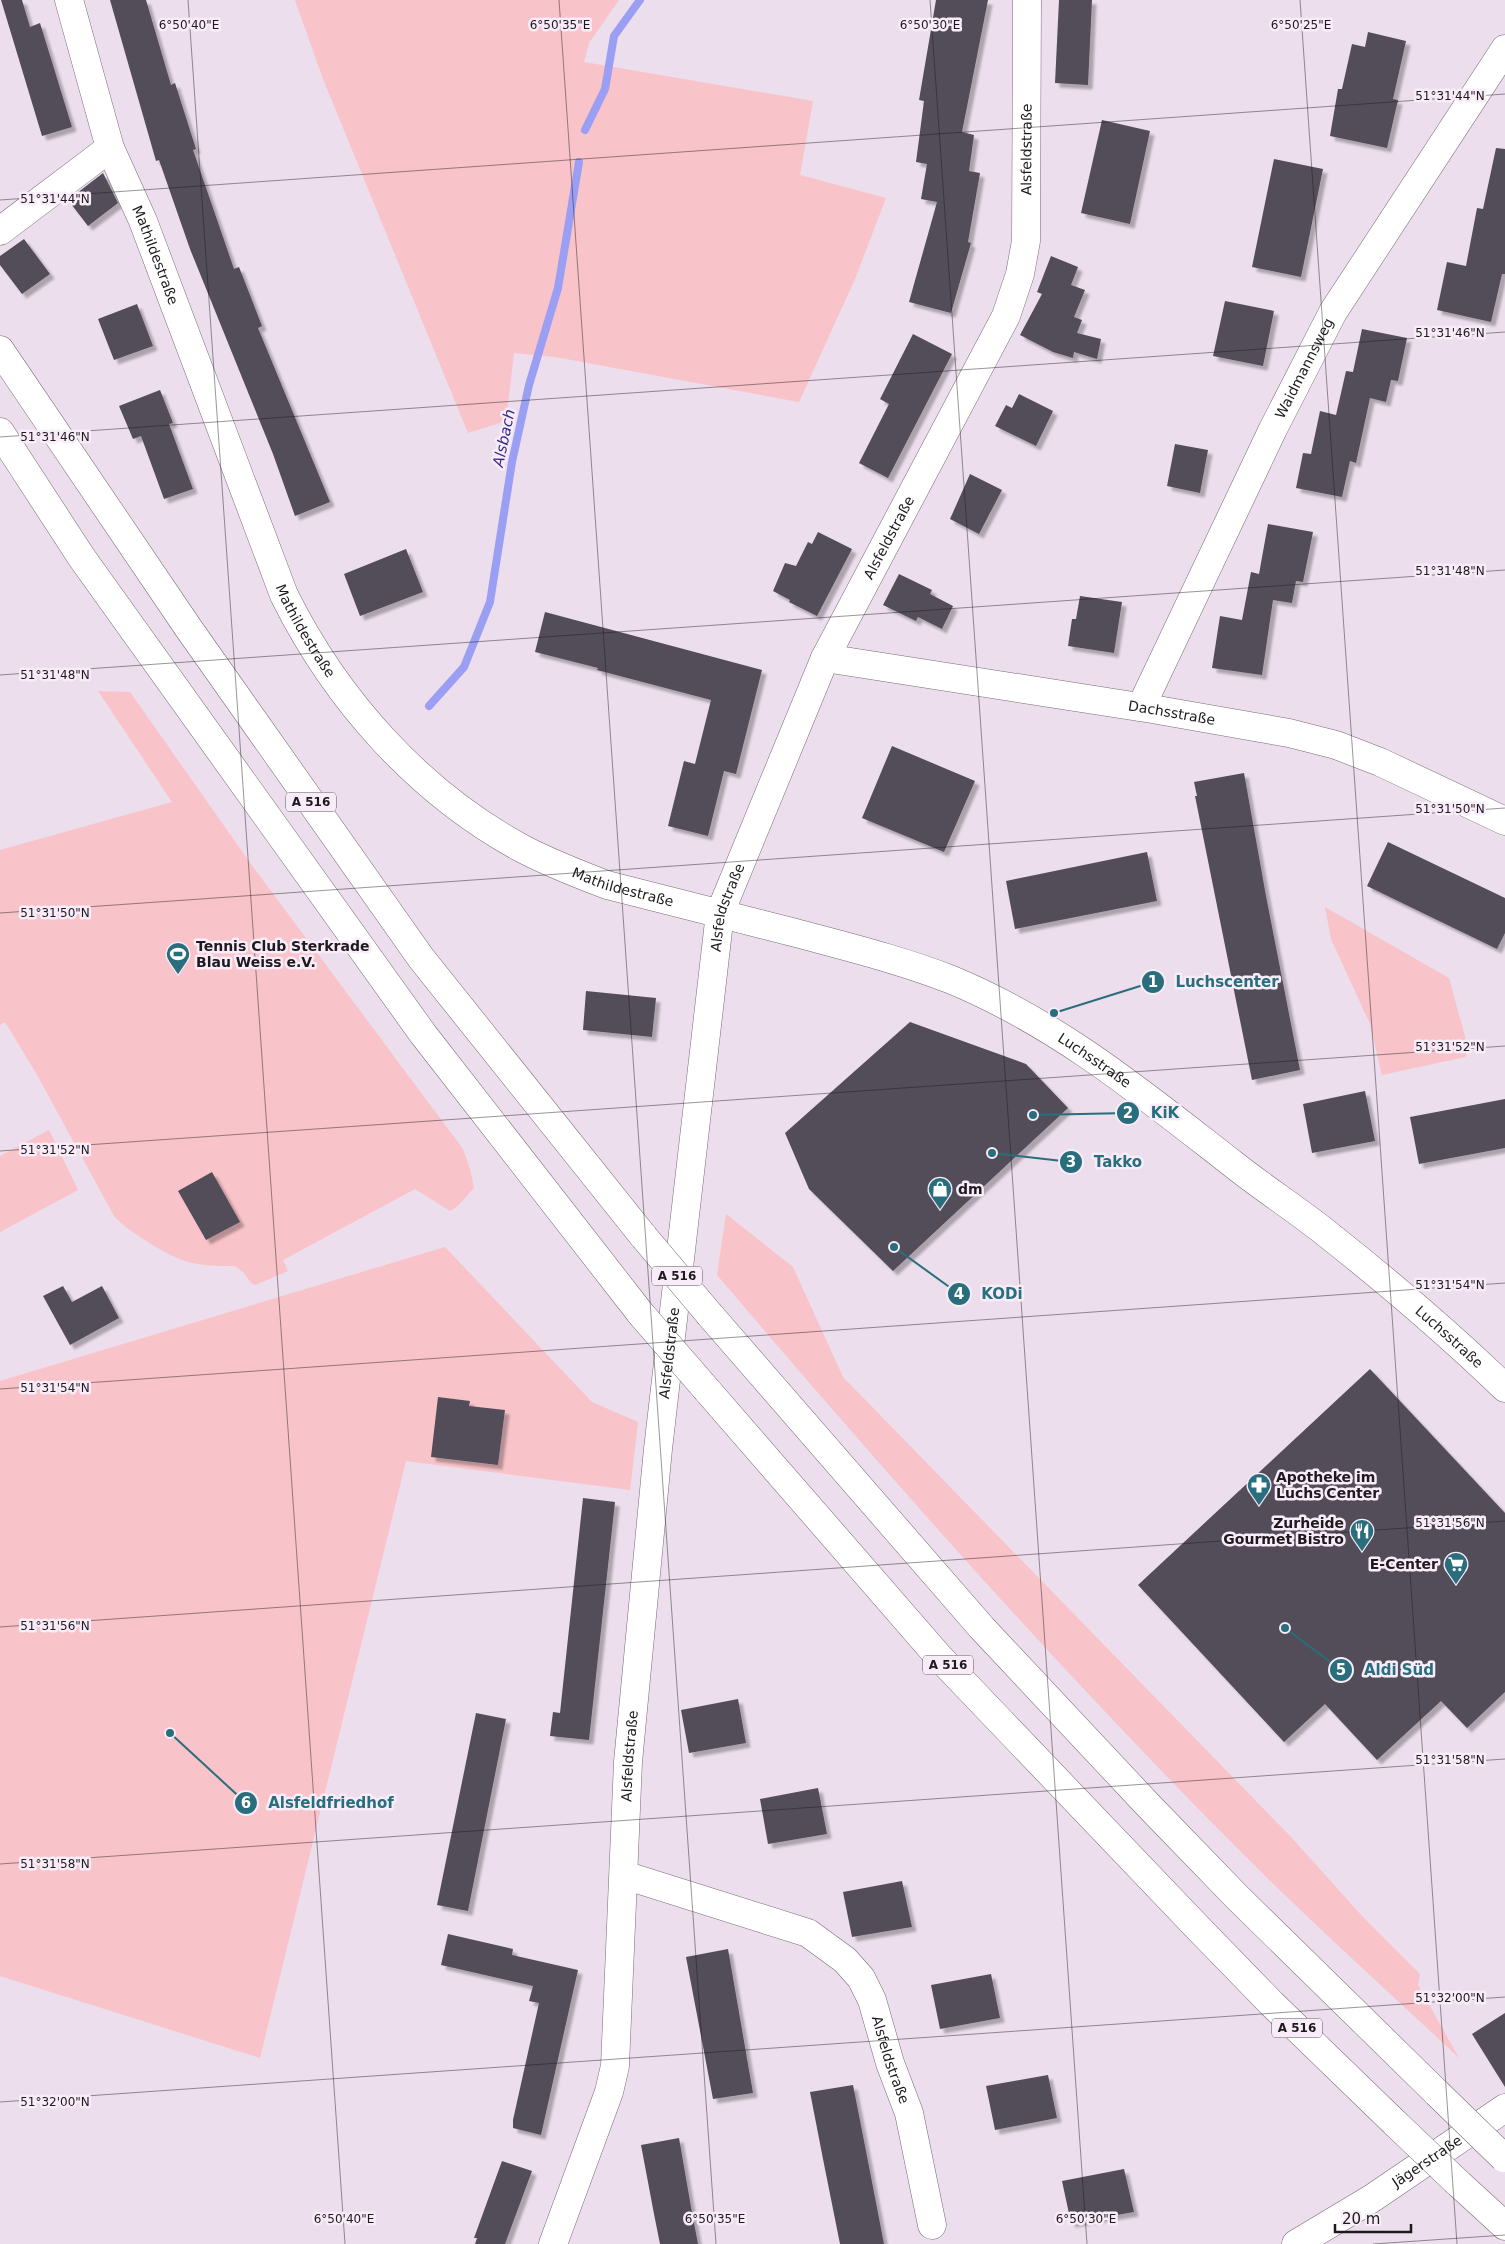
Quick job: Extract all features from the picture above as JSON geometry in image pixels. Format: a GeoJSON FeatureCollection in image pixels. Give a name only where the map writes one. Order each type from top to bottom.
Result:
{"type":"FeatureCollection","features":[{"type":"Feature","properties":{"kind":"main road","name":"Mathildestraße"},"geometry":{"type":"LineString","coordinates":[[69,0],[110,148],[143,221],[284,595],[300,628],[334,680],[382,738],[410,766],[437,790],[486,827],[523,849],[565,869],[590,878],[720,913]]}},
{"type":"Feature","properties":{"kind":"main road","name":"Alsfeldstraße"},"geometry":{"type":"LineString","coordinates":[[553,2244],[609,2092],[615,2066],[628,1762],[657,1459],[720,913],[825,658],[1006,316],[1020,274],[1026,240],[1027,0]]}},
{"type":"Feature","properties":{"kind":"main road","name":"Waidmannsweg"},"geometry":{"type":"LineString","coordinates":[[1141,707],[1273,429],[1333,312],[1505,50]]}},
{"type":"Feature","properties":{"kind":"main road"},"geometry":{"type":"LineString","coordinates":[[0,231],[110,148]]}},
{"type":"Feature","properties":{"kind":"main road","name":"A 516"},"geometry":{"type":"LineString","coordinates":[[0,350],[188,629],[421,958],[644,1237],[988,1635],[1236,1896],[1505,2159]]}},
{"type":"Feature","properties":{"kind":"main road","name":"A 516"},"geometry":{"type":"LineString","coordinates":[[0,432],[82,558],[423,1034],[642,1314],[939,1657],[1272,2004],[1505,2226]]}},
{"type":"Feature","properties":{"kind":"main road","name":"Dachsstraße"},"geometry":{"type":"LineString","coordinates":[[825,658],[1264,727],[1336,745],[1380,762],[1505,821]]}},
{"type":"Feature","properties":{"kind":"main road","name":"Luchsstraße"},"geometry":{"type":"LineString","coordinates":[[720,913],[882,956],[952,980],[1047,1027],[1100,1063],[1326,1233],[1419,1308],[1505,1388]]}},
{"type":"Feature","properties":{"kind":"main road","name":"Alsfeldstraße"},"geometry":{"type":"LineString","coordinates":[[624,1875],[808,1932],[845,1960],[861,1978],[872,2000],[890,2063],[909,2112],[932,2225]]}},
{"type":"Feature","properties":{"kind":"main road","name":"Jägerstraße"},"geometry":{"type":"LineString","coordinates":[[1296,2244],[1371,2199],[1505,2108]]}},
{"type":"Feature","properties":{"kind":"shaded area"},"geometry":{"type":"Polygon","coordinates":[[[295,0],[619,0],[589,43],[584,62],[813,101],[800,175],[886,198],[855,279],[799,402],[555,357],[514,353],[506,421],[468,433],[323,79],[295,0]]]}},
{"type":"Feature","properties":{"kind":"shaded area","name":"Tennis Club Sterkrade Blau Weiss e.V."},"geometry":{"type":"Polygon","coordinates":[[[98,691],[130,692],[253,867],[463,1149],[474,1188],[454,1209],[450,1211],[415,1189],[283,1260],[288,1271],[255,1285],[235,1266],[200,1264],[173,1256],[136,1234],[114,1216],[36,1073],[5,1022],[0,1025],[0,850],[172,802],[98,691]]]}},
{"type":"Feature","properties":{"kind":"shaded area"},"geometry":{"type":"Polygon","coordinates":[[[1325,907],[1449,978],[1469,1051],[1465,1057],[1382,1075],[1370,1024],[1331,939],[1325,907]]]}},
{"type":"Feature","properties":{"kind":"shaded area"},"geometry":{"type":"Polygon","coordinates":[[[49,1130],[78,1190],[0,1232],[0,1156],[49,1130]]]}},
{"type":"Feature","properties":{"kind":"shaded area"},"geometry":{"type":"Polygon","coordinates":[[[726,1214],[793,1267],[843,1377],[1292,1838],[1362,1916],[1420,1974],[1418,1985],[1459,2058],[1298,1908],[1177,1787],[1042,1644],[845,1424],[717,1275],[726,1214]]]}},
{"type":"Feature","properties":{"kind":"shaded area"},"geometry":{"type":"Polygon","coordinates":[[[445,1247],[592,1402],[638,1422],[630,1490],[406,1461],[260,2058],[0,1976],[0,1381],[445,1247]]]}},
{"type":"Feature","properties":{"kind":"building"},"geometry":{"type":"Polygon","coordinates":[[[1,0],[22,0],[30,27],[40,23],[72,127],[42,136],[1,0]]]}},
{"type":"Feature","properties":{"kind":"building"},"geometry":{"type":"Polygon","coordinates":[[[110,0],[146,0],[171,85],[175,83],[196,149],[193,150],[234,269],[239,267],[262,326],[258,328],[330,502],[295,516],[273,454],[190,249],[159,160],[156,161],[110,0]]]}},
{"type":"Feature","properties":{"kind":"building"},"geometry":{"type":"Polygon","coordinates":[[[936,0],[988,0],[962,132],[974,135],[969,171],[980,173],[968,242],[971,243],[951,313],[909,302],[937,202],[921,199],[927,164],[916,162],[924,101],[919,100],[936,0]]]}},
{"type":"Feature","properties":{"kind":"building"},"geometry":{"type":"Polygon","coordinates":[[[1059,0],[1092,0],[1088,85],[1055,83],[1059,0]]]}},
{"type":"Feature","properties":{"kind":"building"},"geometry":{"type":"Polygon","coordinates":[[[1368,32],[1406,41],[1393,99],[1398,100],[1387,148],[1330,136],[1338,89],[1342,89],[1352,44],[1365,47],[1368,32]]]}},
{"type":"Feature","properties":{"kind":"building"},"geometry":{"type":"Polygon","coordinates":[[[1102,120],[1150,131],[1130,224],[1081,213],[1102,120]]]}},
{"type":"Feature","properties":{"kind":"building"},"geometry":{"type":"Polygon","coordinates":[[[1496,148],[1505,149],[1505,274],[1502,274],[1491,322],[1437,310],[1447,262],[1466,266],[1477,208],[1483,209],[1496,148]]]}},
{"type":"Feature","properties":{"kind":"building"},"geometry":{"type":"Polygon","coordinates":[[[1274,159],[1323,169],[1301,277],[1252,267],[1274,159]]]}},
{"type":"Feature","properties":{"kind":"building"},"geometry":{"type":"Polygon","coordinates":[[[103,173],[118,203],[88,226],[68,200],[103,173]]]}},
{"type":"Feature","properties":{"kind":"building"},"geometry":{"type":"Polygon","coordinates":[[[24,239],[50,274],[22,294],[0,265],[0,256],[24,239]]]}},
{"type":"Feature","properties":{"kind":"building"},"geometry":{"type":"Polygon","coordinates":[[[1051,256],[1078,267],[1071,285],[1085,290],[1074,317],[1082,320],[1077,333],[1101,339],[1097,359],[1074,352],[1073,358],[1053,352],[1020,335],[1042,294],[1037,292],[1051,256]]]}},
{"type":"Feature","properties":{"kind":"building"},"geometry":{"type":"Polygon","coordinates":[[[1225,301],[1274,311],[1263,366],[1213,356],[1225,301]]]}},
{"type":"Feature","properties":{"kind":"building"},"geometry":{"type":"Polygon","coordinates":[[[137,304],[153,346],[114,360],[98,319],[137,304]]]}},
{"type":"Feature","properties":{"kind":"building"},"geometry":{"type":"Polygon","coordinates":[[[1362,329],[1407,338],[1398,381],[1391,380],[1386,402],[1370,398],[1356,463],[1350,461],[1342,497],[1296,488],[1303,453],[1311,454],[1320,411],[1336,415],[1346,371],[1353,372],[1362,329]]]}},
{"type":"Feature","properties":{"kind":"building"},"geometry":{"type":"Polygon","coordinates":[[[913,334],[952,354],[888,478],[859,463],[889,404],[880,399],[913,334]]]}},
{"type":"Feature","properties":{"kind":"building"},"geometry":{"type":"Polygon","coordinates":[[[160,390],[173,423],[169,424],[193,489],[164,499],[141,436],[133,439],[119,406],[160,390]]]}},
{"type":"Feature","properties":{"kind":"building"},"geometry":{"type":"Polygon","coordinates":[[[1019,394],[1053,411],[1036,446],[995,426],[1006,405],[1012,408],[1019,394]]]}},
{"type":"Feature","properties":{"kind":"building"},"geometry":{"type":"Polygon","coordinates":[[[1175,444],[1208,450],[1200,493],[1167,486],[1175,444]]]}},
{"type":"Feature","properties":{"kind":"building"},"geometry":{"type":"Polygon","coordinates":[[[970,474],[1002,490],[979,534],[950,519],[970,474]]]}},
{"type":"Feature","properties":{"kind":"building"},"geometry":{"type":"Polygon","coordinates":[[[1268,524],[1313,532],[1303,582],[1296,581],[1292,603],[1273,600],[1262,675],[1212,668],[1220,616],[1242,620],[1251,572],[1259,574],[1268,524]]]}},
{"type":"Feature","properties":{"kind":"building"},"geometry":{"type":"Polygon","coordinates":[[[818,532],[852,549],[817,616],[789,602],[790,600],[773,591],[785,563],[796,566],[808,542],[812,544],[818,532]]]}},
{"type":"Feature","properties":{"kind":"building"},"geometry":{"type":"Polygon","coordinates":[[[406,549],[423,592],[360,616],[344,574],[406,549]]]}},
{"type":"Feature","properties":{"kind":"building"},"geometry":{"type":"Polygon","coordinates":[[[899,574],[932,590],[930,594],[953,606],[942,629],[918,617],[916,621],[883,605],[899,574]]]}},
{"type":"Feature","properties":{"kind":"building"},"geometry":{"type":"Polygon","coordinates":[[[1080,596],[1122,602],[1114,653],[1068,646],[1072,619],[1076,619],[1080,596]]]}},
{"type":"Feature","properties":{"kind":"building"},"geometry":{"type":"Polygon","coordinates":[[[545,612],[762,670],[736,774],[724,771],[708,836],[668,826],[684,761],[695,764],[711,700],[535,652],[545,612]]]}},
{"type":"Feature","properties":{"kind":"building"},"geometry":{"type":"Polygon","coordinates":[[[892,746],[975,781],[944,852],[862,818],[892,746]]]}},
{"type":"Feature","properties":{"kind":"building"},"geometry":{"type":"Polygon","coordinates":[[[1244,773],[1300,1070],[1252,1080],[1195,796],[1197,796],[1194,782],[1244,773]]]}},
{"type":"Feature","properties":{"kind":"building"},"geometry":{"type":"Polygon","coordinates":[[[1388,842],[1505,898],[1505,933],[1497,949],[1367,886],[1388,842]]]}},
{"type":"Feature","properties":{"kind":"building"},"geometry":{"type":"Polygon","coordinates":[[[1147,852],[1157,901],[1015,929],[1006,881],[1147,852]]]}},
{"type":"Feature","properties":{"kind":"building"},"geometry":{"type":"Polygon","coordinates":[[[586,991],[656,998],[652,1037],[583,1030],[586,991]]]}},
{"type":"Feature","properties":{"kind":"building"},"geometry":{"type":"Polygon","coordinates":[[[910,1022],[1026,1064],[1068,1108],[893,1271],[809,1189],[785,1133],[910,1022]]]}},
{"type":"Feature","properties":{"kind":"building"},"geometry":{"type":"Polygon","coordinates":[[[1365,1091],[1375,1141],[1312,1153],[1303,1104],[1365,1091]]]}},
{"type":"Feature","properties":{"kind":"building"},"geometry":{"type":"Polygon","coordinates":[[[1505,1099],[1505,1148],[1419,1164],[1410,1117],[1505,1099]]]}},
{"type":"Feature","properties":{"kind":"building"},"geometry":{"type":"Polygon","coordinates":[[[212,1172],[240,1222],[206,1240],[178,1191],[212,1172]]]}},
{"type":"Feature","properties":{"kind":"building"},"geometry":{"type":"Polygon","coordinates":[[[63,1286],[72,1302],[102,1286],[119,1318],[70,1345],[43,1296],[63,1286]]]}},
{"type":"Feature","properties":{"kind":"building"},"geometry":{"type":"Polygon","coordinates":[[[1370,1369],[1505,1513],[1505,1692],[1467,1728],[1441,1701],[1377,1760],[1325,1704],[1284,1742],[1138,1585],[1370,1369]]]}},
{"type":"Feature","properties":{"kind":"building"},"geometry":{"type":"Polygon","coordinates":[[[438,1397],[470,1401],[469,1406],[505,1410],[498,1465],[431,1457],[438,1397]]]}},
{"type":"Feature","properties":{"kind":"building"},"geometry":{"type":"Polygon","coordinates":[[[583,1498],[615,1502],[589,1740],[550,1736],[553,1712],[560,1713],[583,1498]]]}},
{"type":"Feature","properties":{"kind":"building"},"geometry":{"type":"Polygon","coordinates":[[[738,1699],[746,1743],[689,1753],[681,1710],[738,1699]]]}},
{"type":"Feature","properties":{"kind":"building"},"geometry":{"type":"Polygon","coordinates":[[[476,1713],[506,1719],[468,1911],[437,1905],[476,1713]]]}},
{"type":"Feature","properties":{"kind":"building"},"geometry":{"type":"Polygon","coordinates":[[[818,1788],[827,1834],[768,1844],[760,1799],[818,1788]]]}},
{"type":"Feature","properties":{"kind":"building"},"geometry":{"type":"Polygon","coordinates":[[[902,1881],[912,1927],[852,1937],[843,1892],[902,1881]]]}},
{"type":"Feature","properties":{"kind":"building"},"geometry":{"type":"Polygon","coordinates":[[[448,1934],[513,1949],[512,1955],[578,1970],[541,2135],[513,2128],[513,2120],[539,2003],[529,2001],[533,1986],[441,1965],[448,1934]]]}},
{"type":"Feature","properties":{"kind":"building"},"geometry":{"type":"Polygon","coordinates":[[[728,1949],[753,2093],[713,2099],[686,1957],[728,1949]]]}},
{"type":"Feature","properties":{"kind":"building"},"geometry":{"type":"Polygon","coordinates":[[[991,1974],[1000,2018],[940,2029],[931,1985],[991,1974]]]}},
{"type":"Feature","properties":{"kind":"building"},"geometry":{"type":"Polygon","coordinates":[[[1505,2013],[1505,2087],[1472,2034],[1505,2013]]]}},
{"type":"Feature","properties":{"kind":"building"},"geometry":{"type":"Polygon","coordinates":[[[1048,2075],[1057,2118],[995,2130],[986,2086],[1048,2075]]]}},
{"type":"Feature","properties":{"kind":"building"},"geometry":{"type":"Polygon","coordinates":[[[853,2085],[884,2244],[840,2244],[823,2159],[810,2092],[853,2085]]]}},
{"type":"Feature","properties":{"kind":"building"},"geometry":{"type":"Polygon","coordinates":[[[679,2138],[698,2244],[660,2244],[641,2145],[679,2138]]]}},
{"type":"Feature","properties":{"kind":"building"},"geometry":{"type":"Polygon","coordinates":[[[502,2161],[532,2171],[505,2244],[475,2244],[477,2238],[474,2238],[502,2161]]]}},
{"type":"Feature","properties":{"kind":"building"},"geometry":{"type":"Polygon","coordinates":[[[1124,2169],[1134,2212],[1071,2223],[1062,2181],[1124,2169]]]}},
{"type":"Feature","properties":{"kind":"waterway","name":"Alsbach"},"geometry":{"type":"LineString","coordinates":[[585,130],[605,89],[614,36],[640,0]]}},
{"type":"Feature","properties":{"kind":"waterway","name":"Alsbach"},"geometry":{"type":"LineString","coordinates":[[429,706],[464,667],[490,602],[512,462],[529,385],[558,288],[579,162]]}},
{"type":"Feature","properties":{"kind":"place","name":"Tennis Club Sterkrade Blau Weiss e.V."},"geometry":{"type":"Point","coordinates":[178,975]}},
{"type":"Feature","properties":{"kind":"place","name":"Luchscenter"},"geometry":{"type":"Point","coordinates":[1054,1013]}},
{"type":"Feature","properties":{"kind":"place","name":"KiK"},"geometry":{"type":"Point","coordinates":[1033,1115]}},
{"type":"Feature","properties":{"kind":"place","name":"Takko"},"geometry":{"type":"Point","coordinates":[992,1153]}},
{"type":"Feature","properties":{"kind":"place","name":"dm"},"geometry":{"type":"Point","coordinates":[940,1210]}},
{"type":"Feature","properties":{"kind":"place","name":"KODi"},"geometry":{"type":"Point","coordinates":[894,1247]}},
{"type":"Feature","properties":{"kind":"place","name":"Apotheke im Luchs Center"},"geometry":{"type":"Point","coordinates":[1259,1506]}},
{"type":"Feature","properties":{"kind":"place","name":"Zurheide Gourmet Bistro"},"geometry":{"type":"Point","coordinates":[1362,1552]}},
{"type":"Feature","properties":{"kind":"place","name":"E-Center"},"geometry":{"type":"Point","coordinates":[1456,1585]}},
{"type":"Feature","properties":{"kind":"place","name":"Aldi Süd"},"geometry":{"type":"Point","coordinates":[1285,1628]}},
{"type":"Feature","properties":{"kind":"place","name":"Alsfeldfriedhof"},"geometry":{"type":"Point","coordinates":[170,1733]}}]}
